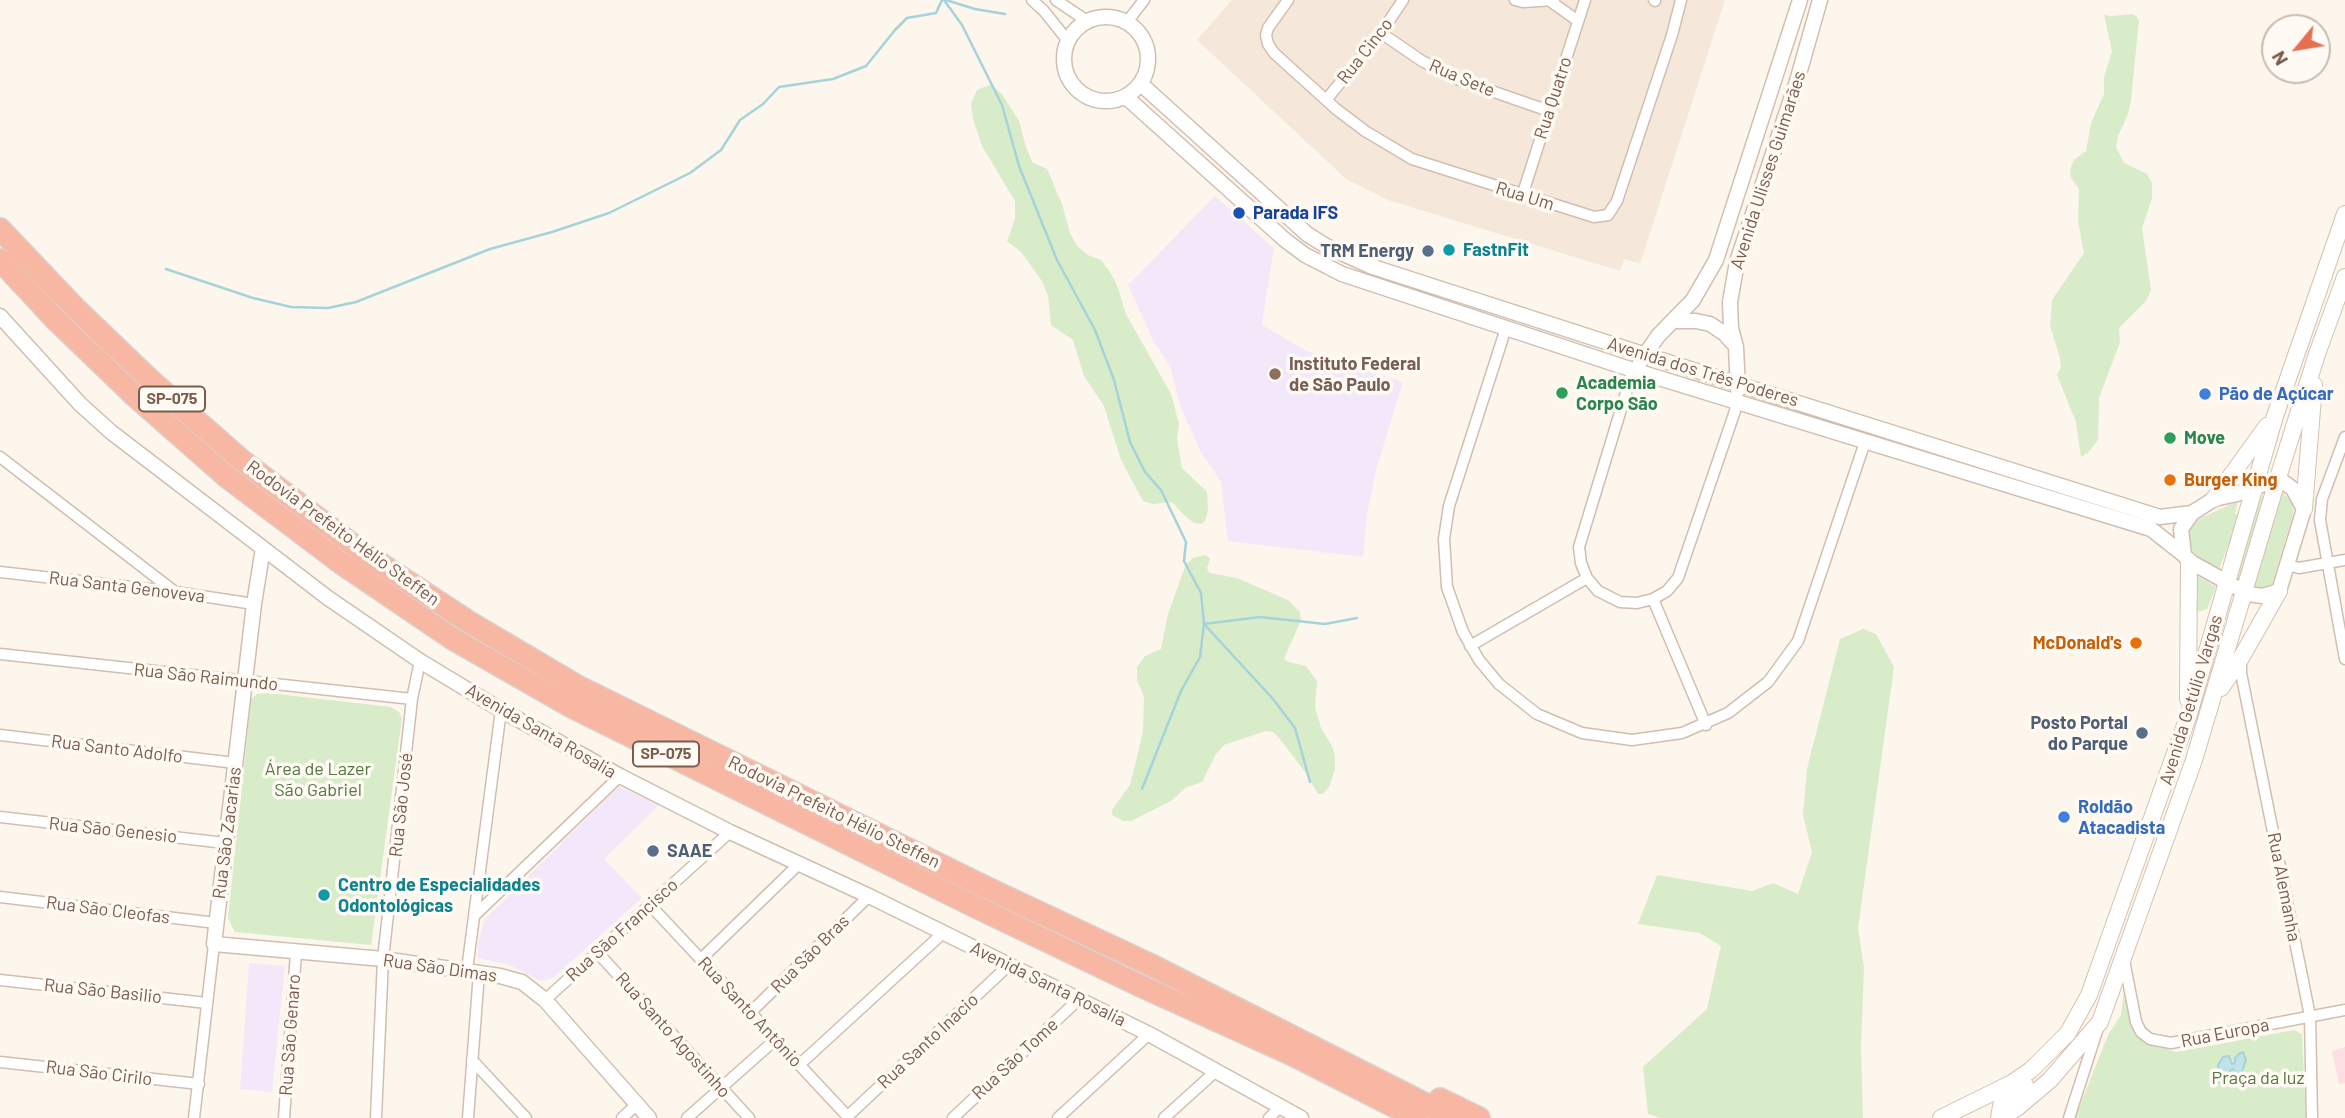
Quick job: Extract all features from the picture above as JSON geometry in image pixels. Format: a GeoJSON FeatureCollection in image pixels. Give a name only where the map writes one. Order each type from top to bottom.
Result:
{"type":"FeatureCollection","features":[{"type":"Feature","properties":{"kind":"highway","name":"Rodovia Prefeito Hélio Steffen"},"geometry":{"type":"LineString","coordinates":[[0,229],[76,309],[240,459],[361,551],[469,622],[579,687],[1296,1047],[1453,1118]]}},
{"type":"Feature","properties":{"kind":"highway","name":"Rodovia Prefeito Hélio Steffen"},"geometry":{"type":"LineString","coordinates":[[0,260],[56,320],[125,386],[227,477],[341,564],[453,639],[572,707],[1119,976],[1296,1047],[1417,1118]]}},
{"type":"Feature","properties":{"kind":"highway"},"geometry":{"type":"LineString","coordinates":[[1296,1047],[1385,1118]]}},
{"type":"Feature","properties":{"kind":"highway"},"geometry":{"type":"LineString","coordinates":[[1296,1047],[1397,1078],[1479,1118]]}},
{"type":"Feature","properties":{"kind":"main road","name":"Avenida Getúlio Vargas"},"geometry":{"type":"LineString","coordinates":[[1941,1118],[2012,1083],[2031,1070],[2068,1034],[2077,1019],[2100,966],[2189,714],[2275,416],[2345,214]]}},
{"type":"Feature","properties":{"kind":"main road","name":"Avenida Getúlio Vargas"},"geometry":{"type":"LineString","coordinates":[[2000,1118],[2050,1080],[2100,1022],[2194,760],[2277,481],[2317,354],[2345,277]]}},
{"type":"Feature","properties":{"kind":"main road"},"geometry":{"type":"LineString","coordinates":[[2304,509],[2317,354]]}},
{"type":"Feature","properties":{"kind":"main road"},"geometry":{"type":"LineString","coordinates":[[2214,499],[2275,416]]}},
{"type":"Feature","properties":{"kind":"main road"},"geometry":{"type":"LineString","coordinates":[[2186,558],[2189,714]]}},
{"type":"Feature","properties":{"kind":"main road"},"geometry":{"type":"LineString","coordinates":[[2210,706],[2241,658],[2278,591]]}},
{"type":"Feature","properties":{"kind":"main road"},"geometry":{"type":"LineString","coordinates":[[2000,1118],[2002,1101],[2031,1082],[2062,1052],[2068,1034]]}},
{"type":"Feature","properties":{"kind":"street"},"geometry":{"type":"LineString","coordinates":[[1032,0],[1068,41]]}},
{"type":"Feature","properties":{"kind":"street"},"geometry":{"type":"LineString","coordinates":[[1056,0],[1087,21]]}},
{"type":"Feature","properties":{"kind":"street"},"geometry":{"type":"LineString","coordinates":[[1127,22],[1144,0]]}},
{"type":"Feature","properties":{"kind":"street","name":"Rua Um"},"geometry":{"type":"LineString","coordinates":[[1288,0],[1266,35],[1268,44],[1326,100],[1365,131],[1412,159],[1594,217],[1602,217],[1611,211],[1617,201],[1672,36],[1681,0]]}},
{"type":"Feature","properties":{"kind":"street","name":"Rua Cinco"},"geometry":{"type":"LineString","coordinates":[[1326,100],[1381,33],[1403,0]]}},
{"type":"Feature","properties":{"kind":"street"},"geometry":{"type":"LineString","coordinates":[[1515,0],[1552,0],[1578,22]]}},
{"type":"Feature","properties":{"kind":"street","name":"Rua Quatro"},"geometry":{"type":"LineString","coordinates":[[1522,195],[1585,0]]}},
{"type":"Feature","properties":{"kind":"street","name":"Avenida Ulisses Guimarães"},"geometry":{"type":"LineString","coordinates":[[1633,370],[1658,336],[1693,300],[1716,260],[1800,0]]}},
{"type":"Feature","properties":{"kind":"street","name":"Avenida Ulisses Guimarães"},"geometry":{"type":"LineString","coordinates":[[1736,402],[1739,383],[1730,302],[1737,262],[1797,81],[1820,0]]}},
{"type":"Feature","properties":{"kind":"street"},"geometry":{"type":"LineString","coordinates":[[1114,17],[1127,22],[1138,31],[1146,43],[1149,57],[1147,71],[1141,84],[1126,97],[1100,102],[1077,90],[1069,79],[1064,67],[1068,41],[1076,29],[1087,21],[1114,17]]}},
{"type":"Feature","properties":{"kind":"street","name":"Rua Sete"},"geometry":{"type":"LineString","coordinates":[[1381,33],[1422,61],[1457,79],[1549,110]]}},
{"type":"Feature","properties":{"kind":"street","name":"Avenida dos Três Poderes"},"geometry":{"type":"LineString","coordinates":[[1141,84],[1291,221],[1326,246],[1370,266],[2160,517],[2192,513],[2214,499],[2277,481]]}},
{"type":"Feature","properties":{"kind":"street","name":"Avenida dos Três Poderes"},"geometry":{"type":"LineString","coordinates":[[1126,97],[1305,255],[1342,274],[1633,370],[2151,529],[2186,558],[2243,591]]}},
{"type":"Feature","properties":{"kind":"street","name":"Avenida Santa Rosalia"},"geometry":{"type":"LineString","coordinates":[[0,316],[58,381],[111,432],[356,618],[420,661],[620,776],[730,832],[869,896],[1149,1034],[1301,1118]]}},
{"type":"Feature","properties":{"kind":"street"},"geometry":{"type":"LineString","coordinates":[[1673,321],[1710,324],[1725,334],[1736,347]]}},
{"type":"Feature","properties":{"kind":"street"},"geometry":{"type":"LineString","coordinates":[[1506,328],[1449,506],[1444,555],[1447,587],[1456,618],[1470,646],[1489,673],[1511,695],[1544,717],[1582,733],[1615,739],[1649,739],[1682,733],[1728,713],[1756,694],[1779,669],[1798,641],[1865,442]]}},
{"type":"Feature","properties":{"kind":"street"},"geometry":{"type":"LineString","coordinates":[[1633,370],[1580,539],[1579,555],[1587,579],[1605,596],[1620,602],[1637,603],[1653,599],[1673,585],[1682,571],[1736,402]]}},
{"type":"Feature","properties":{"kind":"street"},"geometry":{"type":"LineString","coordinates":[[2345,438],[2343,451],[2322,499],[2321,510],[2321,533],[2345,659]]}},
{"type":"Feature","properties":{"kind":"street"},"geometry":{"type":"LineString","coordinates":[[0,457],[175,592]]}},
{"type":"Feature","properties":{"kind":"street"},"geometry":{"type":"LineString","coordinates":[[2243,591],[2258,596],[2278,591],[2287,565],[2304,509],[2293,489],[2277,481]]}},
{"type":"Feature","properties":{"kind":"street"},"geometry":{"type":"LineString","coordinates":[[2186,558],[2181,529],[2192,513]]}},
{"type":"Feature","properties":{"kind":"street","name":"Rua São Zacarias"},"geometry":{"type":"LineString","coordinates":[[194,1118],[234,763],[263,548]]}},
{"type":"Feature","properties":{"kind":"street"},"geometry":{"type":"LineString","coordinates":[[2287,565],[2299,568],[2345,561]]}},
{"type":"Feature","properties":{"kind":"street","name":"Rua Santa Genoveva"},"geometry":{"type":"LineString","coordinates":[[0,572],[254,604]]}},
{"type":"Feature","properties":{"kind":"street"},"geometry":{"type":"LineString","coordinates":[[1470,646],[1587,579]]}},
{"type":"Feature","properties":{"kind":"street"},"geometry":{"type":"LineString","coordinates":[[1653,599],[1706,724]]}},
{"type":"Feature","properties":{"kind":"street","name":"Rua São Raimundo"},"geometry":{"type":"LineString","coordinates":[[0,654],[412,699]]}},
{"type":"Feature","properties":{"kind":"street","name":"Rua Alemanha"},"geometry":{"type":"LineString","coordinates":[[2241,658],[2241,673],[2310,1016],[2312,1118]]}},
{"type":"Feature","properties":{"kind":"street","name":"Rua São José"},"geometry":{"type":"LineString","coordinates":[[376,1118],[383,960],[412,699],[420,661]]}},
{"type":"Feature","properties":{"kind":"street"},"geometry":{"type":"LineString","coordinates":[[468,1118],[472,1060],[474,916],[501,709]]}},
{"type":"Feature","properties":{"kind":"street","name":"Rua Santo Adolfo"},"geometry":{"type":"LineString","coordinates":[[0,736],[234,763]]}},
{"type":"Feature","properties":{"kind":"street"},"geometry":{"type":"LineString","coordinates":[[474,916],[620,776]]}},
{"type":"Feature","properties":{"kind":"street","name":"Rua São Genesio"},"geometry":{"type":"LineString","coordinates":[[0,817],[225,843]]}},
{"type":"Feature","properties":{"kind":"street","name":"Rua São Francisco"},"geometry":{"type":"LineString","coordinates":[[545,1000],[730,832]]}},
{"type":"Feature","properties":{"kind":"street"},"geometry":{"type":"LineString","coordinates":[[701,959],[799,864]]}},
{"type":"Feature","properties":{"kind":"street","name":"Rua São Bras"},"geometry":{"type":"LineString","coordinates":[[750,1013],[869,896]]}},
{"type":"Feature","properties":{"kind":"street","name":"Rua São Cleofas"},"geometry":{"type":"LineString","coordinates":[[0,897],[216,923]]}},
{"type":"Feature","properties":{"kind":"street","name":"Rua Santo Antônio"},"geometry":{"type":"LineString","coordinates":[[650,905],[848,1117]]}},
{"type":"Feature","properties":{"kind":"street"},"geometry":{"type":"LineString","coordinates":[[799,1065],[943,933]]}},
{"type":"Feature","properties":{"kind":"street","name":"Rua São Dimas"},"geometry":{"type":"LineString","coordinates":[[214,944],[383,960],[473,972],[522,982],[545,1000],[649,1118]]}},
{"type":"Feature","properties":{"kind":"street","name":"Rua Santo Agostinho"},"geometry":{"type":"LineString","coordinates":[[597,952],[749,1118]]}},
{"type":"Feature","properties":{"kind":"street","name":"Rua São Genaro"},"geometry":{"type":"LineString","coordinates":[[284,1118],[296,953]]}},
{"type":"Feature","properties":{"kind":"street","name":"Rua Europa"},"geometry":{"type":"LineString","coordinates":[[2124,958],[2136,1023],[2141,1032],[2150,1039],[2171,1043],[2345,1010]]}},
{"type":"Feature","properties":{"kind":"street","name":"Rua Santo Inacio"},"geometry":{"type":"LineString","coordinates":[[848,1117],[1009,965]]}},
{"type":"Feature","properties":{"kind":"street","name":"Rua São Basilio"},"geometry":{"type":"LineString","coordinates":[[0,980],[206,1003]]}},
{"type":"Feature","properties":{"kind":"street","name":"Rua São Tome"},"geometry":{"type":"LineString","coordinates":[[957,1117],[1078,1000]]}},
{"type":"Feature","properties":{"kind":"street","name":"Avenida Getúlio Vargas"},"geometry":{"type":"LineString","coordinates":[[2069,1118],[2100,1022]]}},
{"type":"Feature","properties":{"kind":"street"},"geometry":{"type":"LineString","coordinates":[[1058,1118],[1149,1034]]}},
{"type":"Feature","properties":{"kind":"street"},"geometry":{"type":"LineString","coordinates":[[687,1118],[775,1040]]}},
{"type":"Feature","properties":{"kind":"street"},"geometry":{"type":"LineString","coordinates":[[472,1060],[526,1118]]}},
{"type":"Feature","properties":{"kind":"street","name":"Rua São Cirilo"},"geometry":{"type":"LineString","coordinates":[[0,1062],[199,1084]]}},
{"type":"Feature","properties":{"kind":"street"},"geometry":{"type":"LineString","coordinates":[[1164,1118],[1216,1071]]}},
{"type":"Feature","properties":{"kind":"street"},"geometry":{"type":"LineString","coordinates":[[622,1118],[636,1105]]}},
{"type":"Feature","properties":{"kind":"street"},"geometry":{"type":"LineString","coordinates":[[1269,1118],[1282,1106]]}},
{"type":"Feature","properties":{"kind":"shaded area"},"geometry":{"type":"Polygon","coordinates":[[[1232,0],[1725,0],[1640,264],[1624,259],[1620,271],[1388,200],[1346,179],[1197,40],[1232,0]]]}},
{"type":"Feature","properties":{"kind":"shaded area","name":"Instituto Federal de São Paulo"},"geometry":{"type":"Polygon","coordinates":[[[1215,196],[1274,248],[1262,325],[1307,351],[1403,382],[1376,470],[1367,515],[1363,557],[1228,541],[1221,482],[1201,452],[1181,408],[1170,366],[1154,342],[1128,285],[1215,196]]]}},
{"type":"Feature","properties":{"kind":"shaded area"},"geometry":{"type":"Polygon","coordinates":[[[619,786],[659,805],[604,859],[642,898],[553,978],[541,981],[507,964],[478,958],[478,944],[484,920],[619,786]]]}},
{"type":"Feature","properties":{"kind":"shaded area"},"geometry":{"type":"Polygon","coordinates":[[[249,963],[285,966],[272,1092],[240,1089],[249,963]]]}},
{"type":"Feature","properties":{"kind":"shaded area"},"geometry":{"type":"Polygon","coordinates":[[[2345,1047],[2345,1083],[2339,1084],[2332,1051],[2345,1047]]]}},
{"type":"Feature","properties":{"kind":"green space"},"geometry":{"type":"Polygon","coordinates":[[[2134,14],[2139,20],[2131,100],[2116,147],[2124,163],[2147,174],[2152,183],[2152,198],[2142,228],[2151,290],[2146,301],[2119,328],[2120,342],[2099,398],[2098,440],[2088,453],[2081,457],[2076,422],[2057,375],[2061,367],[2050,326],[2052,300],[2084,253],[2078,221],[2079,189],[2071,178],[2070,170],[2074,160],[2086,151],[2091,123],[2104,94],[2104,77],[2112,51],[2104,15],[2134,14]]]}},
{"type":"Feature","properties":{"kind":"green space"},"geometry":{"type":"Polygon","coordinates":[[[991,84],[1002,94],[1019,121],[1032,162],[1047,169],[1077,246],[1088,255],[1101,260],[1110,272],[1126,314],[1171,394],[1179,424],[1177,439],[1182,468],[1207,492],[1208,510],[1205,521],[1201,524],[1194,523],[1172,502],[1153,504],[1143,501],[1121,460],[1104,406],[1084,376],[1073,340],[1051,325],[1048,296],[1042,281],[1021,252],[1007,241],[1015,219],[1015,201],[982,146],[971,104],[977,90],[991,84]]]}},
{"type":"Feature","properties":{"kind":"green space"},"geometry":{"type":"Polygon","coordinates":[[[2281,492],[2292,500],[2293,515],[2271,587],[2265,591],[2252,591],[2281,492]]]}},
{"type":"Feature","properties":{"kind":"green space"},"geometry":{"type":"Polygon","coordinates":[[[2266,494],[2242,579],[2238,579],[2235,576],[2257,499],[2266,494]]]}},
{"type":"Feature","properties":{"kind":"green space"},"geometry":{"type":"Polygon","coordinates":[[[2238,501],[2235,515],[2242,511],[2219,569],[2195,559],[2187,548],[2190,523],[2238,501]]]}},
{"type":"Feature","properties":{"kind":"green space"},"geometry":{"type":"Polygon","coordinates":[[[1206,555],[1210,559],[1207,568],[1209,573],[1237,578],[1288,600],[1300,612],[1301,620],[1284,659],[1306,666],[1317,681],[1315,707],[1321,728],[1332,746],[1335,770],[1329,787],[1323,794],[1318,794],[1280,739],[1273,732],[1266,731],[1224,745],[1216,754],[1202,782],[1185,788],[1171,801],[1131,821],[1123,821],[1112,815],[1112,810],[1130,785],[1143,732],[1144,697],[1137,680],[1137,667],[1145,656],[1161,649],[1168,614],[1186,564],[1193,558],[1206,555]]]}},
{"type":"Feature","properties":{"kind":"green space"},"geometry":{"type":"Polygon","coordinates":[[[2196,575],[2216,587],[2207,609],[2193,613],[2196,575]]]}},
{"type":"Feature","properties":{"kind":"green space"},"geometry":{"type":"Polygon","coordinates":[[[1863,629],[1876,634],[1894,667],[1858,928],[1864,968],[1861,1047],[1863,1118],[1660,1118],[1648,1114],[1643,1067],[1707,1009],[1721,946],[1700,933],[1638,924],[1657,875],[1752,891],[1773,883],[1798,894],[1812,852],[1803,815],[1807,769],[1840,639],[1863,629]]]}},
{"type":"Feature","properties":{"kind":"green space","name":"Área de Lazer São Gabriel"},"geometry":{"type":"Polygon","coordinates":[[[257,694],[391,707],[399,712],[402,718],[371,945],[235,932],[228,918],[251,699],[257,694]]]}},
{"type":"Feature","properties":{"kind":"green space","name":"Praça da luz"},"geometry":{"type":"Polygon","coordinates":[[[2124,990],[2129,1015],[2142,1038],[2176,1052],[2294,1030],[2302,1034],[2306,1118],[2075,1118],[2108,1035],[2121,1015],[2124,990]]]}},
{"type":"Feature","properties":{"kind":"water"},"geometry":{"type":"Polygon","coordinates":[[[2243,1052],[2246,1060],[2241,1075],[2236,1076],[2233,1069],[2227,1082],[2219,1082],[2218,1065],[2223,1057],[2229,1056],[2232,1064],[2243,1052]]]}},
{"type":"Feature","properties":{"kind":"waterway"},"geometry":{"type":"LineString","coordinates":[[166,269],[253,298],[291,307],[328,308],[356,302],[490,249],[609,213],[690,173],[721,150],[740,120],[763,104],[779,87],[833,79],[866,66],[907,18],[936,13],[942,0]]}},
{"type":"Feature","properties":{"kind":"waterway"},"geometry":{"type":"LineString","coordinates":[[944,0],[962,25],[1002,105],[1019,166],[1057,260],[1095,330],[1114,380],[1130,442],[1145,472],[1161,490],[1186,542],[1184,561],[1201,593],[1204,624],[1200,657],[1181,691],[1142,789]]}},
{"type":"Feature","properties":{"kind":"waterway"},"geometry":{"type":"LineString","coordinates":[[946,0],[1005,14]]}},
{"type":"Feature","properties":{"kind":"waterway"},"geometry":{"type":"LineString","coordinates":[[1204,624],[1260,617],[1325,624],[1357,618]]}},
{"type":"Feature","properties":{"kind":"waterway"},"geometry":{"type":"LineString","coordinates":[[1204,624],[1273,699],[1295,728],[1310,782]]}},
{"type":"Feature","properties":{"kind":"place","name":"Parada IFS"},"geometry":{"type":"Point","coordinates":[1239,213]}},
{"type":"Feature","properties":{"kind":"place","name":"FastnFit"},"geometry":{"type":"Point","coordinates":[1449,250]}},
{"type":"Feature","properties":{"kind":"place","name":"TRM Energy"},"geometry":{"type":"Point","coordinates":[1428,251]}},
{"type":"Feature","properties":{"kind":"place","name":"Instituto Federal de São Paulo"},"geometry":{"type":"Point","coordinates":[1275,374]}},
{"type":"Feature","properties":{"kind":"place","name":"Academia Corpo São"},"geometry":{"type":"Point","coordinates":[1562,393]}},
{"type":"Feature","properties":{"kind":"place","name":"Pão de Açúcar"},"geometry":{"type":"Point","coordinates":[2205,394]}},
{"type":"Feature","properties":{"kind":"place","name":"Move"},"geometry":{"type":"Point","coordinates":[2170,438]}},
{"type":"Feature","properties":{"kind":"place","name":"Burger King"},"geometry":{"type":"Point","coordinates":[2170,480]}},
{"type":"Feature","properties":{"kind":"place","name":"McDonald's"},"geometry":{"type":"Point","coordinates":[2136,643]}},
{"type":"Feature","properties":{"kind":"place","name":"Posto Portal do Parque"},"geometry":{"type":"Point","coordinates":[2142,733]}},
{"type":"Feature","properties":{"kind":"place","name":"Roldão Atacadista"},"geometry":{"type":"Point","coordinates":[2064,817]}},
{"type":"Feature","properties":{"kind":"place","name":"SAAE"},"geometry":{"type":"Point","coordinates":[653,851]}},
{"type":"Feature","properties":{"kind":"place","name":"Centro de Especialidades Odontológicas"},"geometry":{"type":"Point","coordinates":[324,895]}}]}
